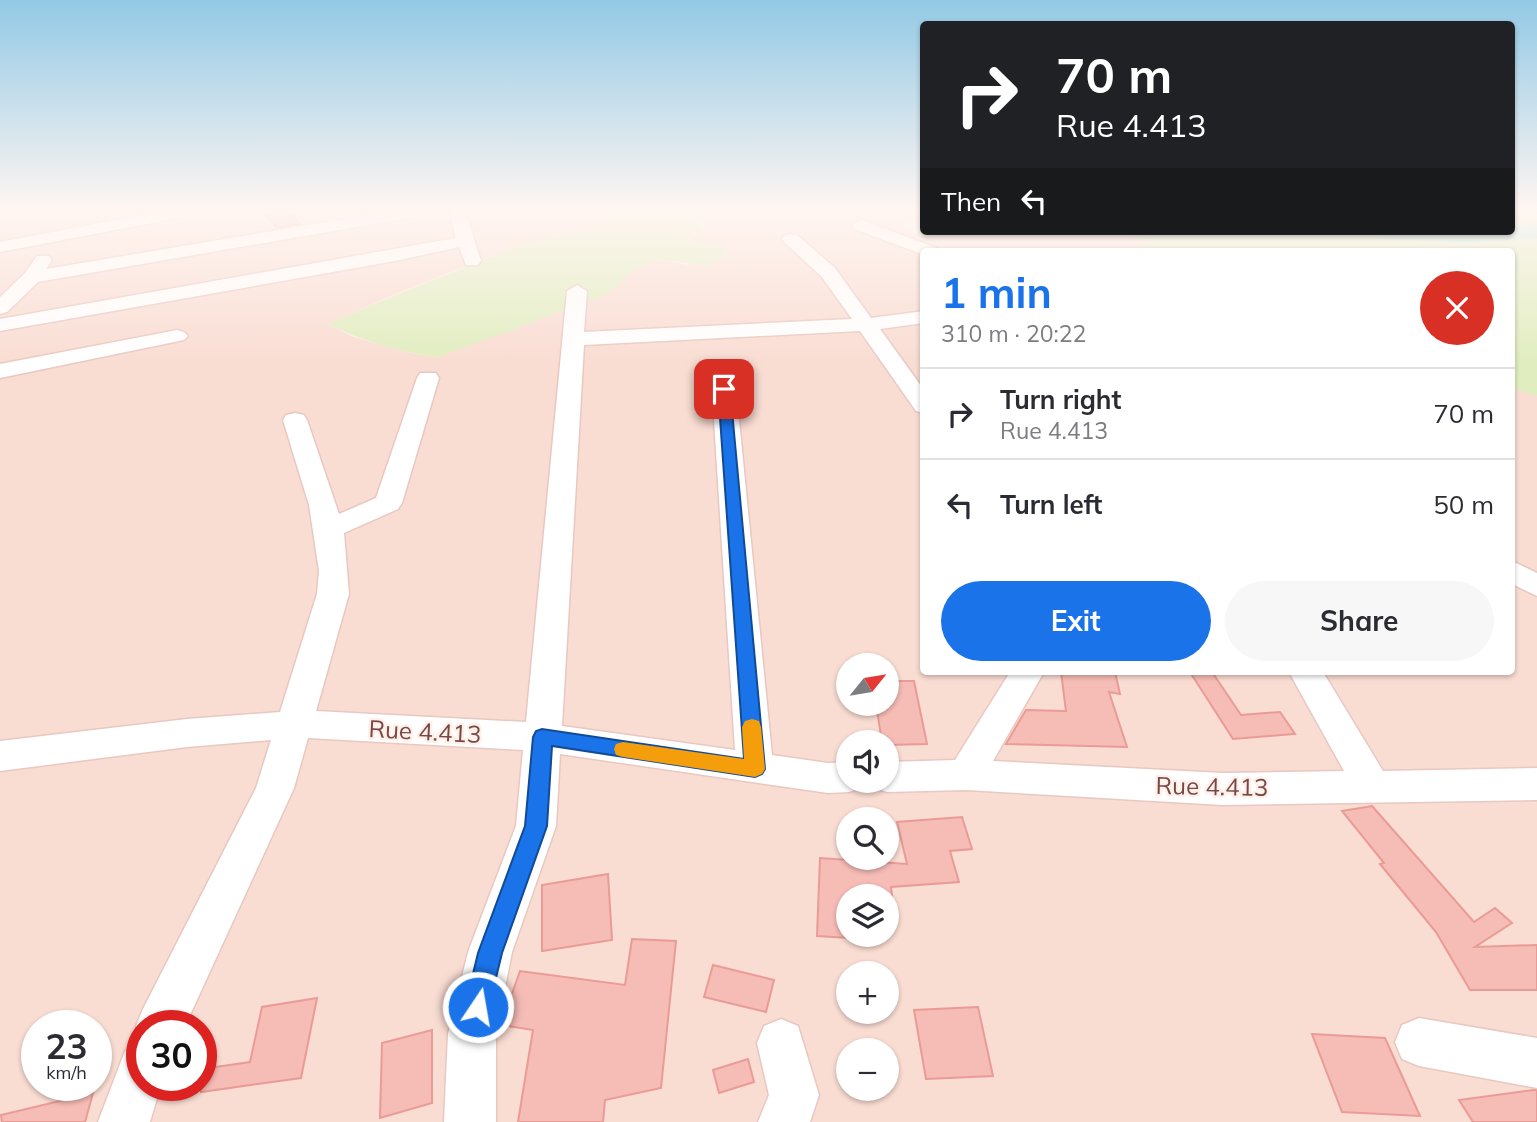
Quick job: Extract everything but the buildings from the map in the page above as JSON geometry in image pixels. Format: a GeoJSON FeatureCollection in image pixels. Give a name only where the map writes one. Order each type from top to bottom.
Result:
{"type":"FeatureCollection","features":[{"type":"Feature","properties":{"kind":"street"},"geometry":{"type":"LineString","coordinates":[[0,308],[42,263]]}},
{"type":"Feature","properties":{"kind":"street"},"geometry":{"type":"LineString","coordinates":[[32,277],[112,263]]}},
{"type":"Feature","properties":{"kind":"street"},"geometry":{"type":"LineString","coordinates":[[0,325],[353,263]]}},
{"type":"Feature","properties":{"kind":"street"},"geometry":{"type":"LineString","coordinates":[[818,263],[828,272],[920,400]]}},
{"type":"Feature","properties":{"kind":"street"},"geometry":{"type":"LineString","coordinates":[[470,1122],[472,1034],[490,953],[536,826],[577,291]]}},
{"type":"Feature","properties":{"kind":"street"},"geometry":{"type":"LineString","coordinates":[[573,340],[866,325],[920,318]]}},
{"type":"Feature","properties":{"kind":"street"},"geometry":{"type":"LineString","coordinates":[[0,371],[177,336]]}},
{"type":"Feature","properties":{"kind":"street"},"geometry":{"type":"LineString","coordinates":[[329,529],[388,503],[428,378]]}},
{"type":"Feature","properties":{"kind":"street"},"geometry":{"type":"LineString","coordinates":[[724,389],[755,769]]}},
{"type":"Feature","properties":{"kind":"street"},"geometry":{"type":"LineString","coordinates":[[168,1010],[275,788],[333,594],[335,566],[329,529],[295,420]]}},
{"type":"Feature","properties":{"kind":"street"},"geometry":{"type":"LineString","coordinates":[[1515,572],[1537,586]]}},
{"type":"Feature","properties":{"kind":"street"},"geometry":{"type":"LineString","coordinates":[[966,775],[1025,675]]}},
{"type":"Feature","properties":{"kind":"street"},"geometry":{"type":"LineString","coordinates":[[1308,675],[1373,787]]}},
{"type":"Feature","properties":{"kind":"street","name":"Rue 4.413"},"geometry":{"type":"LineString","coordinates":[[0,756],[187,733],[296,724],[542,737],[755,769],[836,778]]}},
{"type":"Feature","properties":{"kind":"street","name":"Rue 4.413"},"geometry":{"type":"LineString","coordinates":[[899,777],[966,775],[1223,789],[1537,784]]}},
{"type":"Feature","properties":{"kind":"street"},"geometry":{"type":"LineString","coordinates":[[1419,1042],[1537,1063]]}},
{"type":"Feature","properties":{"kind":"street"},"geometry":{"type":"LineString","coordinates":[[781,1043],[794,1095],[784,1122]]}},
{"type":"Feature","properties":{"kind":"street"},"geometry":{"type":"LineString","coordinates":[[124,1122],[131,1101]]}},
{"type":"Feature","properties":{"kind":"shaded area"},"geometry":{"type":"Polygon","coordinates":[[[0,263],[473,263],[328,324],[353,337],[411,353],[438,357],[608,293],[633,269],[644,263],[920,263],[920,675],[1515,675],[1515,389],[1537,396],[1537,1122],[0,1122],[0,263]]]}},
{"type":"Feature","properties":{"kind":"green space"},"geometry":{"type":"Polygon","coordinates":[[[474,263],[646,263],[597,299],[438,357],[381,345],[328,324],[474,263]]]}},
{"type":"Feature","properties":{"kind":"green space"},"geometry":{"type":"Polygon","coordinates":[[[1515,263],[1537,263],[1537,396],[1515,389],[1515,263]]]}},
{"type":"Feature","properties":{"kind":"slow traffic"},"geometry":{"type":"LineString","coordinates":[[623,749],[755,769],[752,727]]}},
{"type":"Feature","properties":{"kind":"route"},"geometry":{"type":"LineString","coordinates":[[478,1007],[490,953],[536,826],[542,737],[755,769],[724,389]]}}]}
